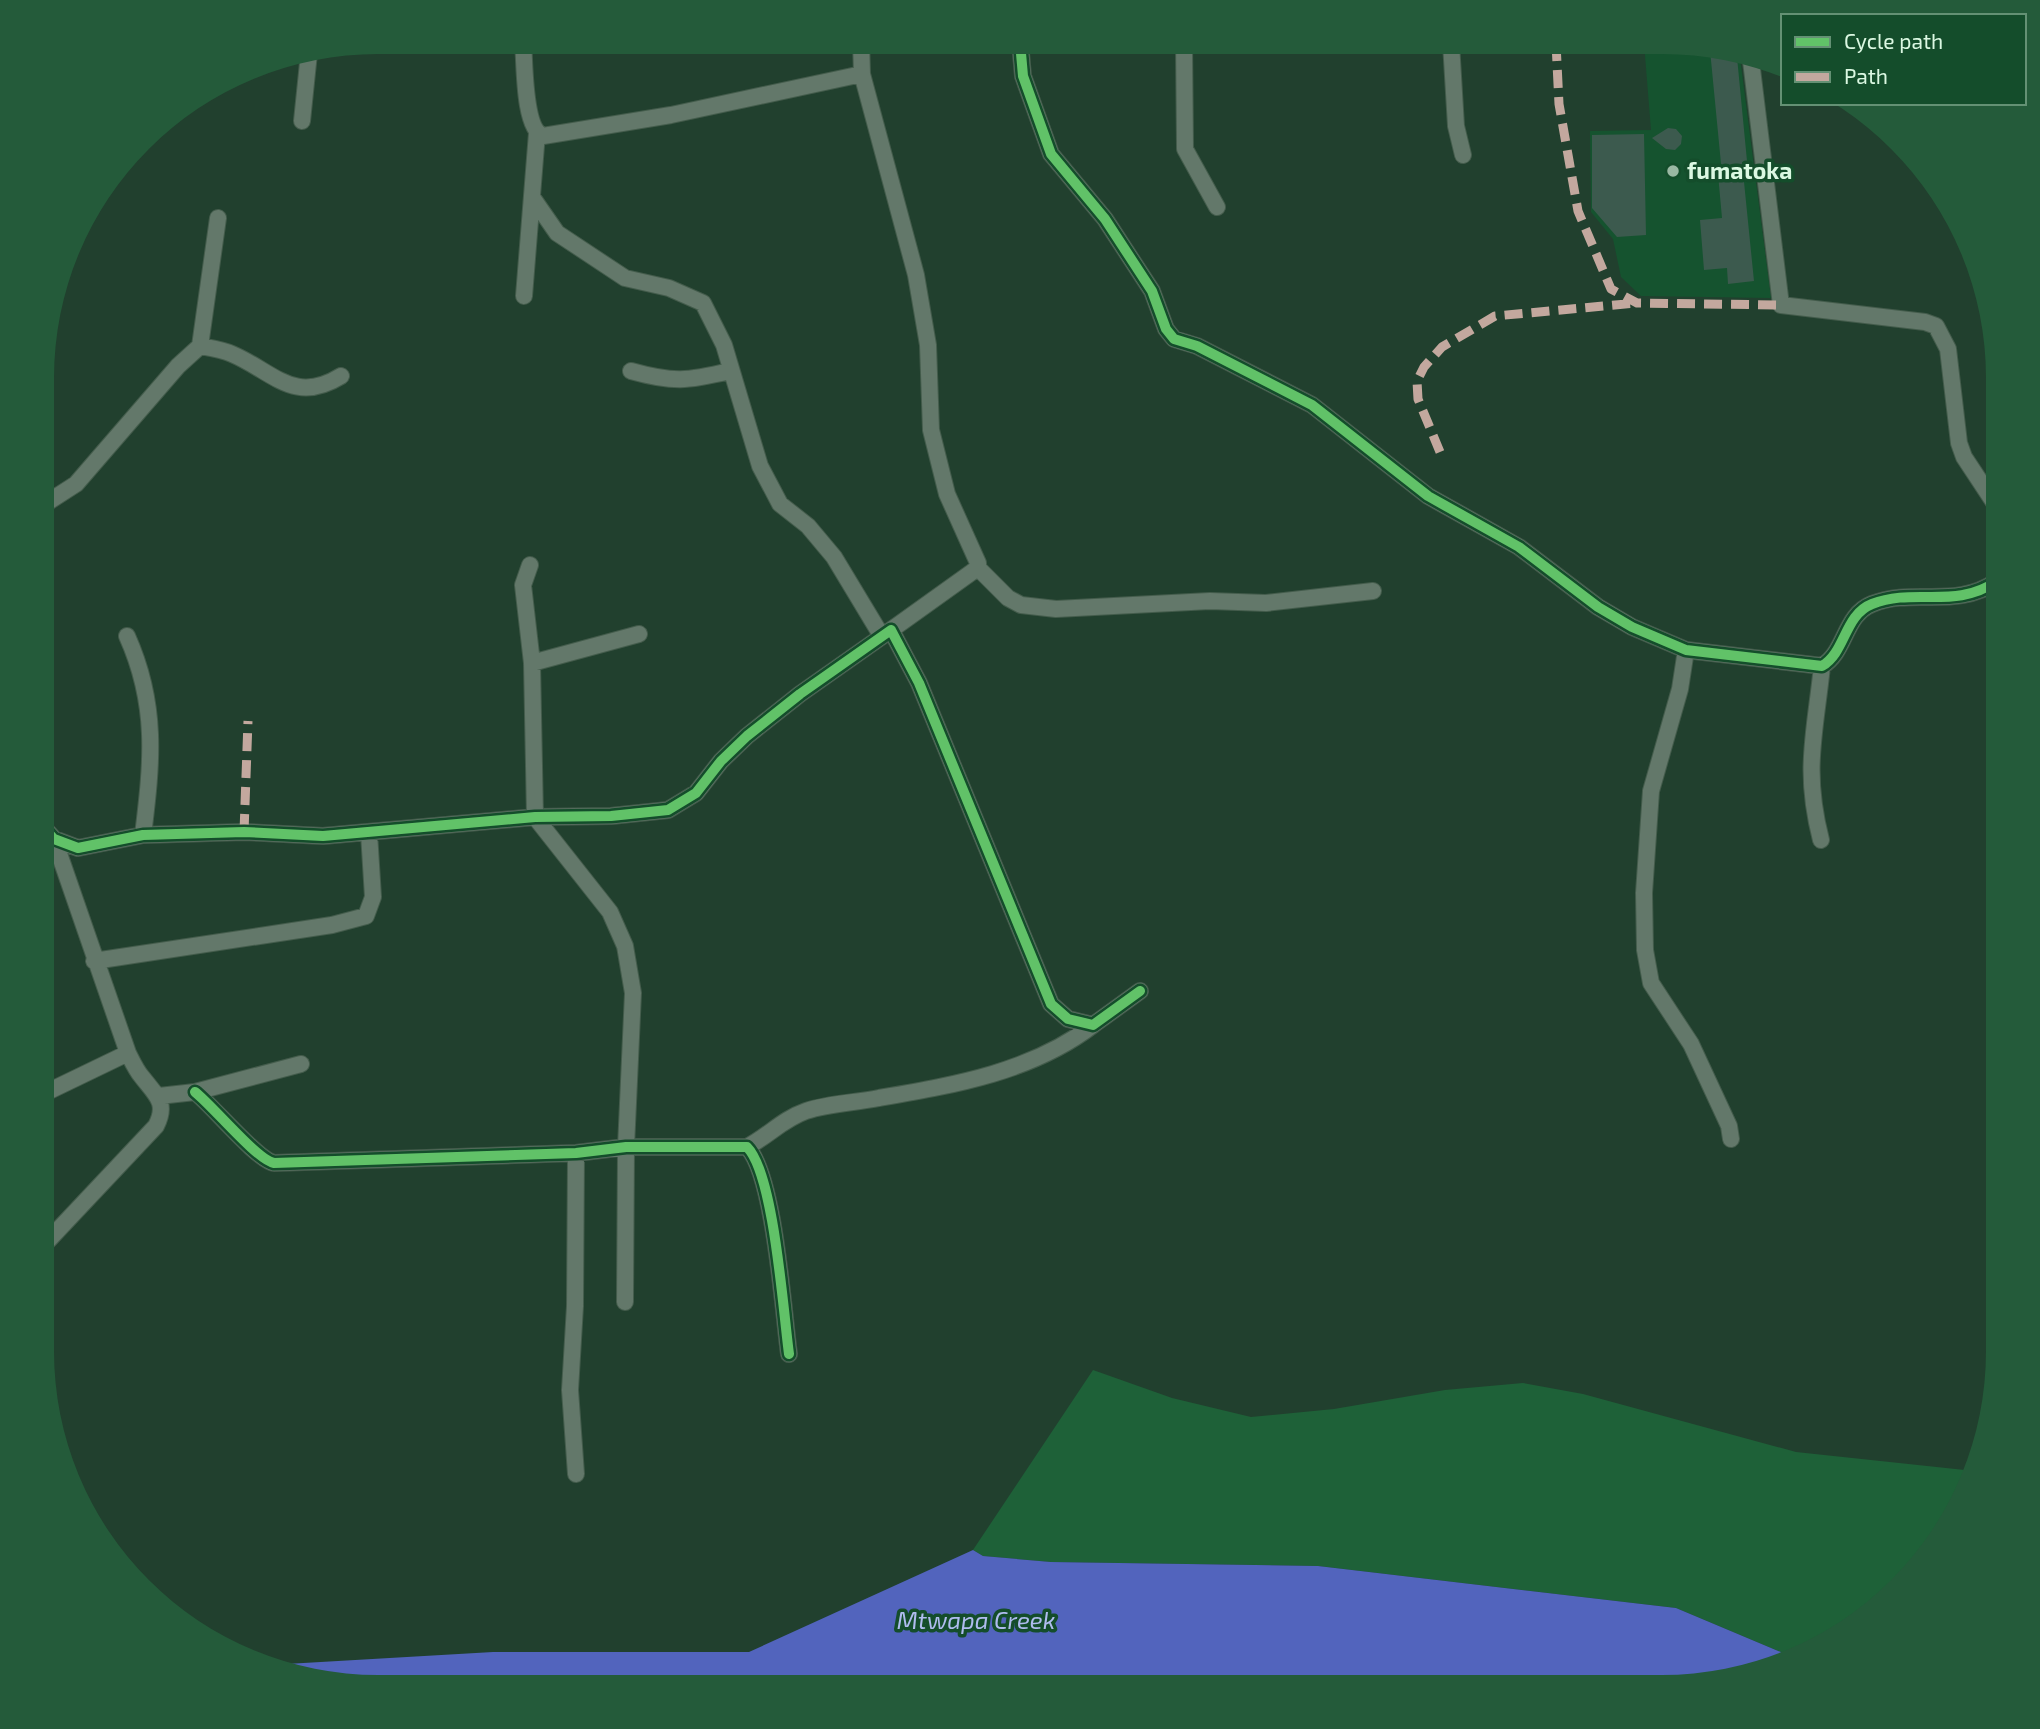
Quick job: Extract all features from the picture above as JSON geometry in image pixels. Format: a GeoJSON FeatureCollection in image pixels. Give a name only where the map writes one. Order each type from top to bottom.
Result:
{"type":"FeatureCollection","features":[{"type":"Feature","properties":{"kind":"street"},"geometry":{"type":"LineString","coordinates":[[524,54],[529,113],[537,133],[524,296]]}},
{"type":"Feature","properties":{"kind":"street"},"geometry":{"type":"LineString","coordinates":[[861,54],[862,74],[916,275],[928,345],[931,430],[947,494],[978,568],[1008,598],[1021,605],[1056,609],[1210,601],[1266,603],[1373,591]]}},
{"type":"Feature","properties":{"kind":"street"},"geometry":{"type":"LineString","coordinates":[[1021,54],[1023,76],[1051,154],[1105,219],[1152,291],[1166,328],[1174,339],[1197,346],[1312,405],[1428,496],[1519,547],[1598,607],[1632,628],[1686,650],[1822,666]]}},
{"type":"Feature","properties":{"kind":"street"},"geometry":{"type":"LineString","coordinates":[[1184,54],[1185,149],[1217,207]]}},
{"type":"Feature","properties":{"kind":"street"},"geometry":{"type":"LineString","coordinates":[[1452,54],[1456,126],[1463,155]]}},
{"type":"Feature","properties":{"kind":"street"},"geometry":{"type":"LineString","coordinates":[[302,121],[308,62]]}},
{"type":"Feature","properties":{"kind":"street"},"geometry":{"type":"LineString","coordinates":[[1752,67],[1781,305],[1915,321],[1936,326],[1948,349],[1959,443],[1964,457],[1986,490]]}},
{"type":"Feature","properties":{"kind":"street"},"geometry":{"type":"LineString","coordinates":[[537,133],[543,136],[671,115],[862,74]]}},
{"type":"Feature","properties":{"kind":"street"},"geometry":{"type":"LineString","coordinates":[[532,197],[557,233],[625,278],[669,288],[703,303],[724,345],[760,466],[780,504],[808,526],[834,557],[919,682],[1051,1004],[1068,1018],[1093,1025]]}},
{"type":"Feature","properties":{"kind":"street"},"geometry":{"type":"LineString","coordinates":[[54,498],[76,484],[177,366],[200,346],[218,218]]}},
{"type":"Feature","properties":{"kind":"street"},"geometry":{"type":"LineString","coordinates":[[200,346],[231,353],[275,379],[303,389],[323,387],[341,376]]}},
{"type":"Feature","properties":{"kind":"street"},"geometry":{"type":"LineString","coordinates":[[631,371],[663,380],[687,382],[730,371]]}},
{"type":"Feature","properties":{"kind":"street"},"geometry":{"type":"LineString","coordinates":[[530,565],[523,585],[532,663],[535,817],[610,912],[625,946],[633,993],[626,1147],[625,1302]]}},
{"type":"Feature","properties":{"kind":"street"},"geometry":{"type":"LineString","coordinates":[[54,836],[78,848],[143,835],[244,832],[323,836],[535,817],[655,813],[685,802],[747,736],[886,632],[978,568]]}},
{"type":"Feature","properties":{"kind":"street"},"geometry":{"type":"LineString","coordinates":[[1821,840],[1812,806],[1809,764],[1822,666],[1834,655],[1857,614],[1872,604],[1904,598],[1963,597],[1986,588]]}},
{"type":"Feature","properties":{"kind":"street"},"geometry":{"type":"LineString","coordinates":[[532,663],[639,634]]}},
{"type":"Feature","properties":{"kind":"street"},"geometry":{"type":"LineString","coordinates":[[127,636],[144,679],[150,719],[150,771],[143,835]]}},
{"type":"Feature","properties":{"kind":"street"},"geometry":{"type":"LineString","coordinates":[[1686,650],[1680,689],[1651,791],[1644,892],[1645,950],[1651,983],[1691,1044],[1729,1126],[1731,1139]]}},
{"type":"Feature","properties":{"kind":"street"},"geometry":{"type":"LineString","coordinates":[[94,961],[332,925],[366,916],[373,897],[369,833]]}},
{"type":"Feature","properties":{"kind":"street"},"geometry":{"type":"LineString","coordinates":[[54,848],[128,1053],[140,1076],[159,1096],[162,1114],[156,1126],[54,1235]]}},
{"type":"Feature","properties":{"kind":"street"},"geometry":{"type":"LineString","coordinates":[[195,1092],[215,1108],[266,1162],[576,1153],[626,1147],[747,1147],[787,1120],[805,1112],[932,1088],[1017,1066],[1065,1046],[1140,991]]}},
{"type":"Feature","properties":{"kind":"street"},"geometry":{"type":"LineString","coordinates":[[54,1089],[128,1053]]}},
{"type":"Feature","properties":{"kind":"street"},"geometry":{"type":"LineString","coordinates":[[159,1096],[195,1092],[301,1064]]}},
{"type":"Feature","properties":{"kind":"street"},"geometry":{"type":"LineString","coordinates":[[747,1147],[757,1159],[768,1193],[789,1354]]}},
{"type":"Feature","properties":{"kind":"street"},"geometry":{"type":"LineString","coordinates":[[576,1153],[575,1306],[570,1390],[576,1474]]}},
{"type":"Feature","properties":{"kind":"shaded area","name":"fumatoka"},"geometry":{"type":"Polygon","coordinates":[[[1645,54],[1704,57],[1741,64],[1771,298],[1641,296],[1621,277],[1613,239],[1591,212],[1590,131],[1651,130],[1645,54]]]}},
{"type":"Feature","properties":{"kind":"shaded area"},"geometry":{"type":"Polygon","coordinates":[[[1093,1370],[1172,1398],[1251,1417],[1334,1409],[1445,1390],[1523,1383],[1583,1394],[1796,1452],[1963,1470],[1931,1531],[1891,1580],[1842,1620],[1781,1652],[1676,1608],[1318,1566],[1051,1562],[983,1556],[973,1550],[1093,1370]]]}},
{"type":"Feature","properties":{"kind":"water","name":"Mtwapa Creek"},"geometry":{"type":"Polygon","coordinates":[[[973,1550],[983,1556],[1051,1562],[1318,1566],[1676,1608],[1781,1652],[1725,1669],[1662,1675],[378,1675],[336,1672],[293,1664],[493,1652],[749,1652],[973,1550]]]}},
{"type":"Feature","properties":{"kind":"building"},"geometry":{"type":"Polygon","coordinates":[[[1711,58],[1738,63],[1747,161],[1742,162],[1754,281],[1728,284],[1727,268],[1704,270],[1700,220],[1722,218],[1718,174],[1722,174],[1711,58]]]}},
{"type":"Feature","properties":{"kind":"building"},"geometry":{"type":"Polygon","coordinates":[[[1668,128],[1676,129],[1682,136],[1681,144],[1675,150],[1666,149],[1652,138],[1668,128]]]}},
{"type":"Feature","properties":{"kind":"building"},"geometry":{"type":"Polygon","coordinates":[[[1644,134],[1646,235],[1617,237],[1592,208],[1592,135],[1644,134]]]}},
{"type":"Feature","properties":{"kind":"marked path"},"geometry":{"type":"LineString","coordinates":[[1557,54],[1559,104],[1578,211],[1611,289],[1637,303],[1781,305]]}},
{"type":"Feature","properties":{"kind":"marked path"},"geometry":{"type":"LineString","coordinates":[[1440,452],[1418,399],[1417,381],[1424,367],[1442,347],[1495,316],[1637,303]]}},
{"type":"Feature","properties":{"kind":"marked path"},"geometry":{"type":"LineString","coordinates":[[244,832],[248,721]]}},
{"type":"Feature","properties":{"kind":"cycle path"},"geometry":{"type":"LineString","coordinates":[[1021,54],[1023,76],[1051,154],[1105,219],[1152,291],[1166,329],[1174,339],[1197,346],[1312,405],[1428,496],[1519,547],[1598,607],[1632,627],[1686,650],[1822,666],[1836,652],[1856,616],[1872,604],[1904,597],[1950,597],[1986,587]]}},
{"type":"Feature","properties":{"kind":"cycle path"},"geometry":{"type":"LineString","coordinates":[[54,839],[78,848],[143,835],[244,832],[323,836],[535,817],[611,816],[668,810],[696,793],[721,761],[747,736],[800,694],[891,630],[919,683],[1051,1004],[1068,1019],[1093,1025],[1140,991]]}},
{"type":"Feature","properties":{"kind":"cycle path"},"geometry":{"type":"LineString","coordinates":[[195,1092],[257,1153],[274,1163],[576,1153],[626,1147],[747,1147],[756,1162],[771,1213],[789,1354]]}},
{"type":"Feature","properties":{"kind":"place","name":"fumatoka"},"geometry":{"type":"Point","coordinates":[1673,171]}}]}
